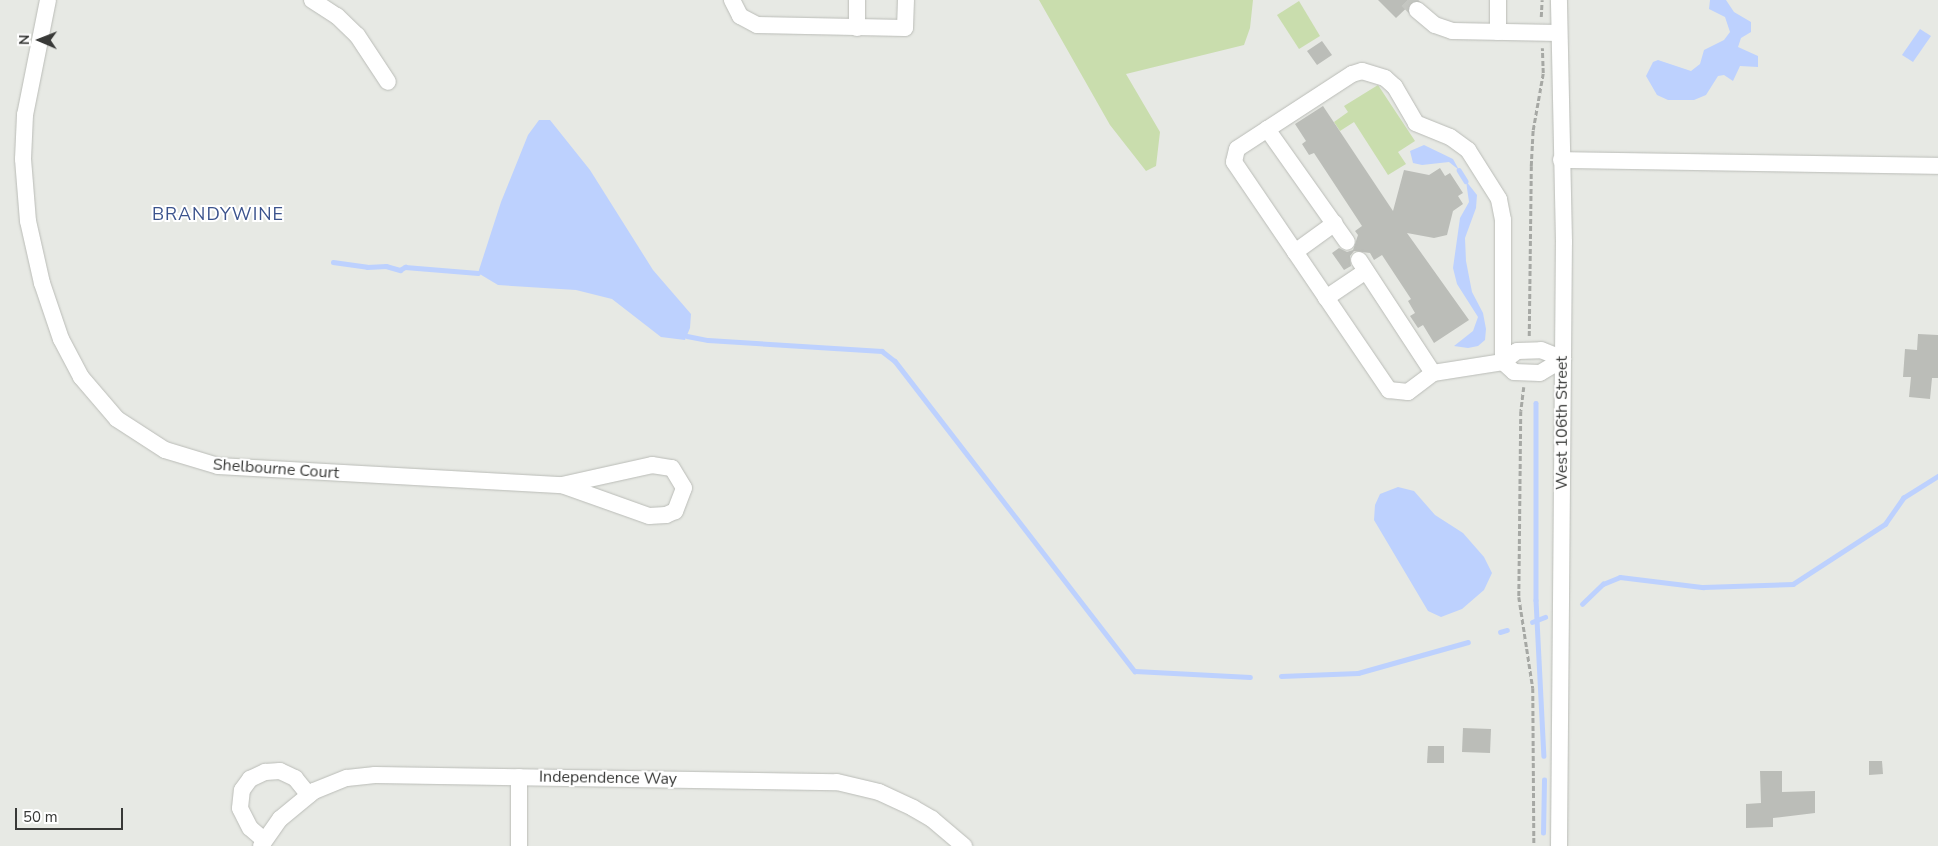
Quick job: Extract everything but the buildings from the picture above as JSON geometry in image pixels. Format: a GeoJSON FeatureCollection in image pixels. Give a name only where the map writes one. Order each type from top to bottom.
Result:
{"type":"FeatureCollection","features":[{"type":"Feature","properties":{"kind":"street","name":"Shelbourne Court"},"geometry":{"type":"LineString","coordinates":[[48,0],[25,115],[23,158],[28,221],[42,283],[62,339],[81,377],[117,418],[165,450],[218,466],[562,485],[660,464],[677,473],[684,488],[676,511],[657,517],[562,485]]}},
{"type":"Feature","properties":{"kind":"street"},"geometry":{"type":"LineString","coordinates":[[312,0],[332,12],[357,35],[388,82]]}},
{"type":"Feature","properties":{"kind":"street"},"geometry":{"type":"LineString","coordinates":[[732,0],[740,16],[756,25],[857,28],[905,28],[906,0]]}},
{"type":"Feature","properties":{"kind":"street"},"geometry":{"type":"LineString","coordinates":[[857,28],[858,0]]}},
{"type":"Feature","properties":{"kind":"street"},"geometry":{"type":"LineString","coordinates":[[1498,0],[1498,32]]}},
{"type":"Feature","properties":{"kind":"street","name":"West 106th Street"},"geometry":{"type":"LineString","coordinates":[[1559,0],[1562,160],[1559,846]]}},
{"type":"Feature","properties":{"kind":"street"},"geometry":{"type":"LineString","coordinates":[[1417,10],[1435,25],[1452,32],[1559,33]]}},
{"type":"Feature","properties":{"kind":"street"},"geometry":{"type":"LineString","coordinates":[[1562,359],[1540,373],[1514,372],[1503,362],[1502,210],[1468,150],[1450,137],[1416,123],[1394,87],[1376,73],[1362,71],[1340,81],[1238,149],[1234,155],[1234,162],[1390,390],[1408,392],[1433,373],[1503,362],[1517,351],[1541,350],[1562,359]]}},
{"type":"Feature","properties":{"kind":"street"},"geometry":{"type":"LineString","coordinates":[[1267,129],[1321,209],[1335,223],[1347,242]]}},
{"type":"Feature","properties":{"kind":"street"},"geometry":{"type":"LineString","coordinates":[[1562,160],[1938,166]]}},
{"type":"Feature","properties":{"kind":"street"},"geometry":{"type":"LineString","coordinates":[[1295,252],[1335,223]]}},
{"type":"Feature","properties":{"kind":"street"},"geometry":{"type":"LineString","coordinates":[[1326,298],[1363,265],[1433,373]]}},
{"type":"Feature","properties":{"kind":"street"},"geometry":{"type":"LineString","coordinates":[[263,843],[250,828],[240,808],[242,790],[250,779],[265,772],[280,771],[295,778],[309,795]]}},
{"type":"Feature","properties":{"kind":"street","name":"Independence Way"},"geometry":{"type":"LineString","coordinates":[[263,843],[287,811],[309,795],[335,782],[360,776],[519,777],[844,784],[879,792],[913,808],[932,819],[964,846]]}},
{"type":"Feature","properties":{"kind":"street"},"geometry":{"type":"LineString","coordinates":[[519,777],[519,846]]}},
{"type":"Feature","properties":{"kind":"path"},"geometry":{"type":"LineString","coordinates":[[1529,342],[1531,156],[1543,73],[1542,0]]}},
{"type":"Feature","properties":{"kind":"path"},"geometry":{"type":"LineString","coordinates":[[1525,382],[1521,411],[1519,597],[1533,688],[1534,846]]}},
{"type":"Feature","properties":{"kind":"green space"},"geometry":{"type":"Polygon","coordinates":[[[1039,0],[1253,0],[1250,28],[1244,45],[1126,74],[1160,132],[1156,166],[1146,171],[1110,125],[1039,0]]]}},
{"type":"Feature","properties":{"kind":"green space"},"geometry":{"type":"Polygon","coordinates":[[[1299,1],[1320,36],[1299,49],[1277,15],[1299,1]]]}},
{"type":"Feature","properties":{"kind":"green space"},"geometry":{"type":"Polygon","coordinates":[[[1378,85],[1415,141],[1398,152],[1406,164],[1388,175],[1354,122],[1340,131],[1334,122],[1348,112],[1344,106],[1378,85]]]}},
{"type":"Feature","properties":{"kind":"water"},"geometry":{"type":"Polygon","coordinates":[[[1710,0],[1726,0],[1734,12],[1751,22],[1751,32],[1741,38],[1738,47],[1758,56],[1758,67],[1740,66],[1733,81],[1724,75],[1718,76],[1706,95],[1694,100],[1668,100],[1657,95],[1646,76],[1653,62],[1658,60],[1691,71],[1700,64],[1704,50],[1724,40],[1730,32],[1725,17],[1709,9],[1710,0]]]}},
{"type":"Feature","properties":{"kind":"water"},"geometry":{"type":"Polygon","coordinates":[[[1920,29],[1931,36],[1913,62],[1902,55],[1920,29]]]}},
{"type":"Feature","properties":{"kind":"water"},"geometry":{"type":"Polygon","coordinates":[[[539,120],[550,120],[590,170],[653,270],[691,314],[690,328],[685,340],[661,337],[612,299],[576,290],[498,285],[478,273],[501,202],[528,135],[539,120]]]}},
{"type":"Feature","properties":{"kind":"water"},"geometry":{"type":"Polygon","coordinates":[[[1424,145],[1453,159],[1459,170],[1449,162],[1422,165],[1413,163],[1410,151],[1424,145]]]}},
{"type":"Feature","properties":{"kind":"water"},"geometry":{"type":"Polygon","coordinates":[[[1466,181],[1477,195],[1476,208],[1465,238],[1466,261],[1472,292],[1483,313],[1486,329],[1485,340],[1478,346],[1468,348],[1454,346],[1473,331],[1478,317],[1457,284],[1453,268],[1460,218],[1469,202],[1466,181]]]}},
{"type":"Feature","properties":{"kind":"water"},"geometry":{"type":"Polygon","coordinates":[[[1398,487],[1414,491],[1435,515],[1463,533],[1484,557],[1492,573],[1484,590],[1462,609],[1441,617],[1428,611],[1374,520],[1375,505],[1380,494],[1398,487]]]}},
{"type":"Feature","properties":{"kind":"waterway"},"geometry":{"type":"LineString","coordinates":[[1459,170],[1466,181]]}},
{"type":"Feature","properties":{"kind":"waterway"},"geometry":{"type":"LineString","coordinates":[[333,262],[367,267],[386,266],[400,270],[405,267],[478,273]]}},
{"type":"Feature","properties":{"kind":"waterway"},"geometry":{"type":"LineString","coordinates":[[687,336],[708,340],[882,351],[895,361],[1135,671],[1250,677]]}},
{"type":"Feature","properties":{"kind":"waterway"},"geometry":{"type":"LineString","coordinates":[[1536,403],[1536,600],[1544,756]]}},
{"type":"Feature","properties":{"kind":"waterway"},"geometry":{"type":"LineString","coordinates":[[1582,604],[1603,584],[1620,577],[1703,587],[1793,584],[1885,524],[1903,498],[1938,476]]}},
{"type":"Feature","properties":{"kind":"waterway"},"geometry":{"type":"LineString","coordinates":[[1532,622],[1545,617]]}},
{"type":"Feature","properties":{"kind":"waterway"},"geometry":{"type":"LineString","coordinates":[[1500,632],[1507,630]]}},
{"type":"Feature","properties":{"kind":"waterway"},"geometry":{"type":"LineString","coordinates":[[1281,676],[1358,673],[1468,642]]}},
{"type":"Feature","properties":{"kind":"waterway"},"geometry":{"type":"LineString","coordinates":[[1543,833],[1544,780]]}},
{"type":"Feature","properties":{"kind":"tunnel"},"geometry":{"type":"LineString","coordinates":[[1407,0],[1417,10]]}},
{"type":"Feature","properties":{"kind":"district","name":"BRANDYWINE"},"geometry":{"type":"Point","coordinates":[218,214]}}]}
